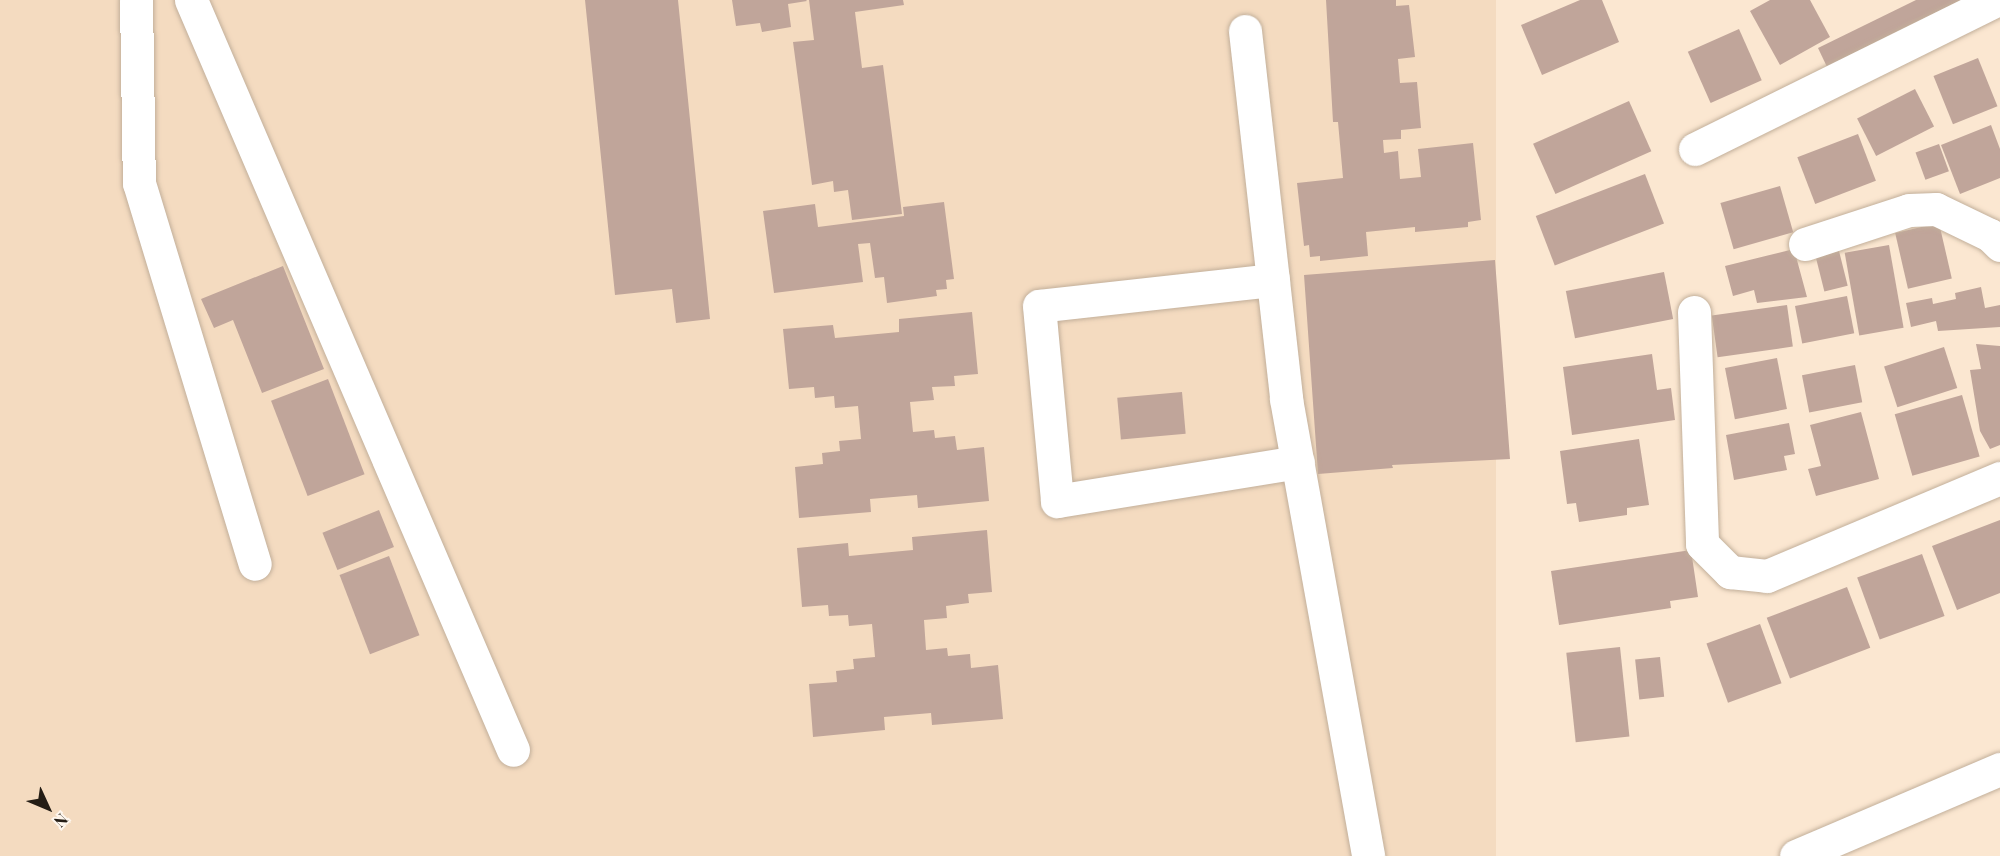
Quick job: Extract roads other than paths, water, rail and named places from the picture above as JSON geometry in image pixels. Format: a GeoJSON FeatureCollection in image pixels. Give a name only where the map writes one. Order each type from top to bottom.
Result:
{"type":"FeatureCollection","features":[{"type":"Feature","properties":{"kind":"street"},"geometry":{"type":"LineString","coordinates":[[136,0],[139,183],[255,564]]}},
{"type":"Feature","properties":{"kind":"street"},"geometry":{"type":"LineString","coordinates":[[191,0],[513,750]]}},
{"type":"Feature","properties":{"kind":"street"},"geometry":{"type":"LineString","coordinates":[[1695,149],[1996,0]]}},
{"type":"Feature","properties":{"kind":"street"},"geometry":{"type":"LineString","coordinates":[[1245,31],[1273,280],[1298,462],[1368,856]]}},
{"type":"Feature","properties":{"kind":"street"},"geometry":{"type":"LineString","coordinates":[[1805,244],[1909,210],[1936,208],[1990,235],[2000,245]]}},
{"type":"Feature","properties":{"kind":"street"},"geometry":{"type":"LineString","coordinates":[[1273,280],[1039,306],[1057,501],[1298,462]]}},
{"type":"Feature","properties":{"kind":"street"},"geometry":{"type":"LineString","coordinates":[[1694,312],[1702,544],[1730,572],[1767,576],[2000,478]]}},
{"type":"Feature","properties":{"kind":"street"},"geometry":{"type":"LineString","coordinates":[[1796,856],[2000,769]]}}]}
